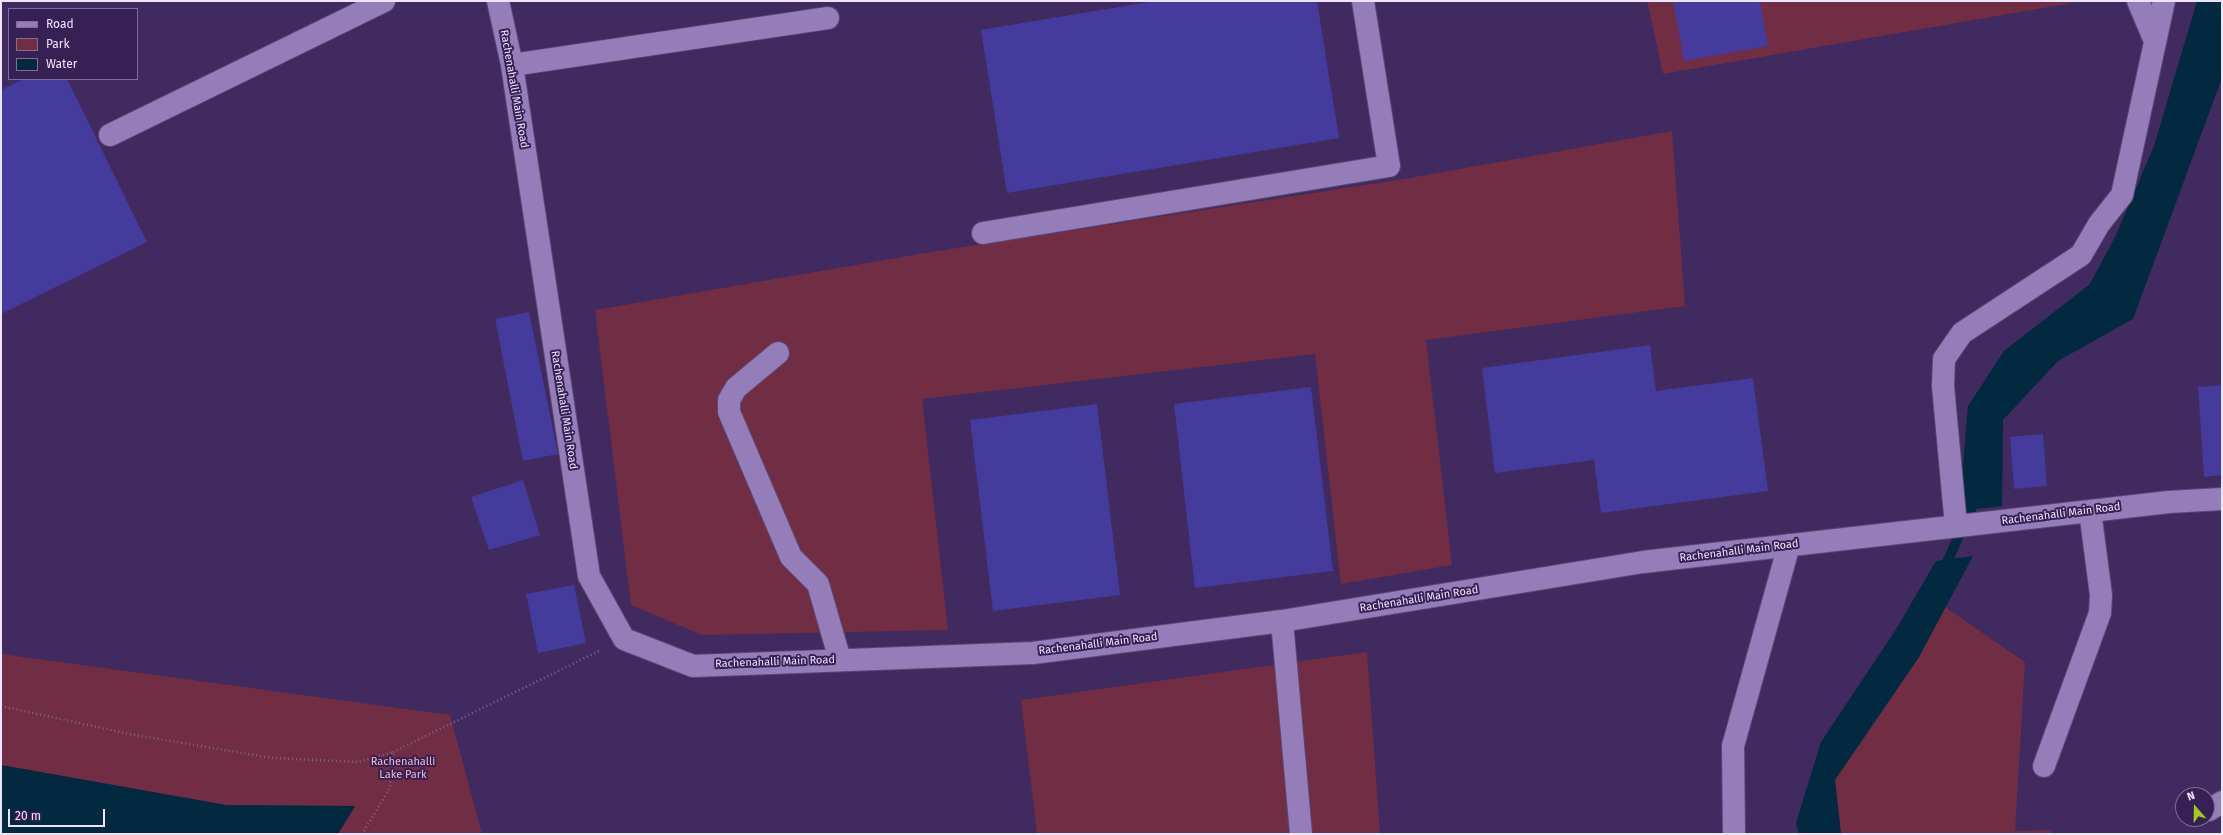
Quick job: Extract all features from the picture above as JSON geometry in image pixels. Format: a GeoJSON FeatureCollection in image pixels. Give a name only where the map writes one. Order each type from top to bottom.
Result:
{"type":"FeatureCollection","features":[{"type":"Feature","properties":{"kind":"street"},"geometry":{"type":"LineString","coordinates":[[110,135],[384,1]]}},
{"type":"Feature","properties":{"kind":"street","name":"Rachenahalli Main Road"},"geometry":{"type":"LineString","coordinates":[[498,1],[512,65],[589,576],[624,639],[693,666],[1033,653],[1282,621],[1643,562],[2169,502],[2222,499]]}},
{"type":"Feature","properties":{"kind":"street"},"geometry":{"type":"LineString","coordinates":[[983,233],[1389,166],[1363,1]]}},
{"type":"Feature","properties":{"kind":"street"},"geometry":{"type":"LineString","coordinates":[[2138,1],[2155,41]]}},
{"type":"Feature","properties":{"kind":"street"},"geometry":{"type":"LineString","coordinates":[[1953,526],[1952,484],[1943,386],[1944,359],[1962,333],[2081,254],[2099,224],[2122,195],[2164,1]]}},
{"type":"Feature","properties":{"kind":"street"},"geometry":{"type":"LineString","coordinates":[[512,65],[828,18]]}},
{"type":"Feature","properties":{"kind":"street"},"geometry":{"type":"LineString","coordinates":[[778,353],[736,388],[729,400],[729,412],[791,557],[818,584],[840,660]]}},
{"type":"Feature","properties":{"kind":"street"},"geometry":{"type":"LineString","coordinates":[[2044,766],[2100,613],[2101,595],[2090,511]]}},
{"type":"Feature","properties":{"kind":"street"},"geometry":{"type":"LineString","coordinates":[[1734,834],[1733,746],[1789,545]]}},
{"type":"Feature","properties":{"kind":"street"},"geometry":{"type":"LineString","coordinates":[[1282,621],[1301,834]]}},
{"type":"Feature","properties":{"kind":"path"},"geometry":{"type":"LineString","coordinates":[[1,706],[129,734],[272,758],[358,762],[393,752],[624,639]]}},
{"type":"Feature","properties":{"kind":"path"},"geometry":{"type":"LineString","coordinates":[[362,834],[390,788],[393,752]]}},
{"type":"Feature","properties":{"kind":"green space"},"geometry":{"type":"Polygon","coordinates":[[[1647,1],[2083,1],[1663,74],[1647,1]]]}},
{"type":"Feature","properties":{"kind":"green space"},"geometry":{"type":"Polygon","coordinates":[[[1672,131],[1685,306],[1426,340],[1452,565],[1341,584],[1315,354],[922,399],[948,630],[702,635],[631,605],[595,310],[925,253],[1404,179],[1672,131]]]}},
{"type":"Feature","properties":{"kind":"green space"},"geometry":{"type":"Polygon","coordinates":[[[1945,607],[2025,662],[2015,831],[2051,830],[2052,834],[1841,834],[1835,780],[1919,657],[1945,607]]]}},
{"type":"Feature","properties":{"kind":"green space"},"geometry":{"type":"Polygon","coordinates":[[[1367,652],[1380,834],[1037,834],[1021,700],[1367,652]]]}},
{"type":"Feature","properties":{"kind":"green space","name":"Rachenahalli Lake Park"},"geometry":{"type":"Polygon","coordinates":[[[1,654],[450,715],[482,834],[338,834],[355,806],[226,805],[1,765],[1,654]]]}},
{"type":"Feature","properties":{"kind":"water"},"geometry":{"type":"Polygon","coordinates":[[[2197,1],[2222,1],[2222,78],[2133,319],[2058,361],[2003,420],[2002,506],[1959,511],[1968,406],[2004,351],[2090,284],[2116,235],[2154,146],[2197,1]]]}},
{"type":"Feature","properties":{"kind":"water"},"geometry":{"type":"Polygon","coordinates":[[[1973,556],[1919,657],[1835,780],[1841,834],[1799,834],[1796,823],[1821,742],[1895,631],[1936,561],[1973,556]]]}},
{"type":"Feature","properties":{"kind":"water"},"geometry":{"type":"Polygon","coordinates":[[[1,765],[226,805],[355,806],[338,834],[1,834],[1,765]]]}},
{"type":"Feature","properties":{"kind":"building"},"geometry":{"type":"Polygon","coordinates":[[[1155,1],[1317,1],[1339,138],[1007,193],[981,30],[1155,1]]]}},
{"type":"Feature","properties":{"kind":"building"},"geometry":{"type":"Polygon","coordinates":[[[1673,1],[1760,1],[1768,46],[1684,61],[1673,1]]]}},
{"type":"Feature","properties":{"kind":"building"},"geometry":{"type":"Polygon","coordinates":[[[21,80],[67,80],[147,242],[1,314],[1,90],[21,80]]]}},
{"type":"Feature","properties":{"kind":"building"},"geometry":{"type":"Polygon","coordinates":[[[529,312],[558,454],[523,461],[495,319],[529,312]]]}},
{"type":"Feature","properties":{"kind":"building"},"geometry":{"type":"Polygon","coordinates":[[[1650,345],[1656,391],[1753,378],[1768,491],[1601,513],[1594,460],[1495,473],[1482,368],[1650,345]]]}},
{"type":"Feature","properties":{"kind":"building"},"geometry":{"type":"Polygon","coordinates":[[[2222,385],[2222,475],[2204,477],[2198,387],[2222,385]]]}},
{"type":"Feature","properties":{"kind":"building"},"geometry":{"type":"Polygon","coordinates":[[[1311,387],[1333,571],[1195,588],[1174,404],[1311,387]]]}},
{"type":"Feature","properties":{"kind":"building"},"geometry":{"type":"Polygon","coordinates":[[[1097,404],[1120,595],[993,611],[970,420],[1097,404]]]}},
{"type":"Feature","properties":{"kind":"building"},"geometry":{"type":"Polygon","coordinates":[[[2043,434],[2047,486],[2014,489],[2010,437],[2043,434]]]}},
{"type":"Feature","properties":{"kind":"building"},"geometry":{"type":"Polygon","coordinates":[[[523,480],[540,535],[489,550],[471,497],[523,480]]]}},
{"type":"Feature","properties":{"kind":"building"},"geometry":{"type":"Polygon","coordinates":[[[574,585],[586,643],[538,653],[526,594],[574,585]]]}},
{"type":"Feature","properties":{"kind":"waterway"},"geometry":{"type":"LineString","coordinates":[[1943,571],[1976,498]]}}]}
